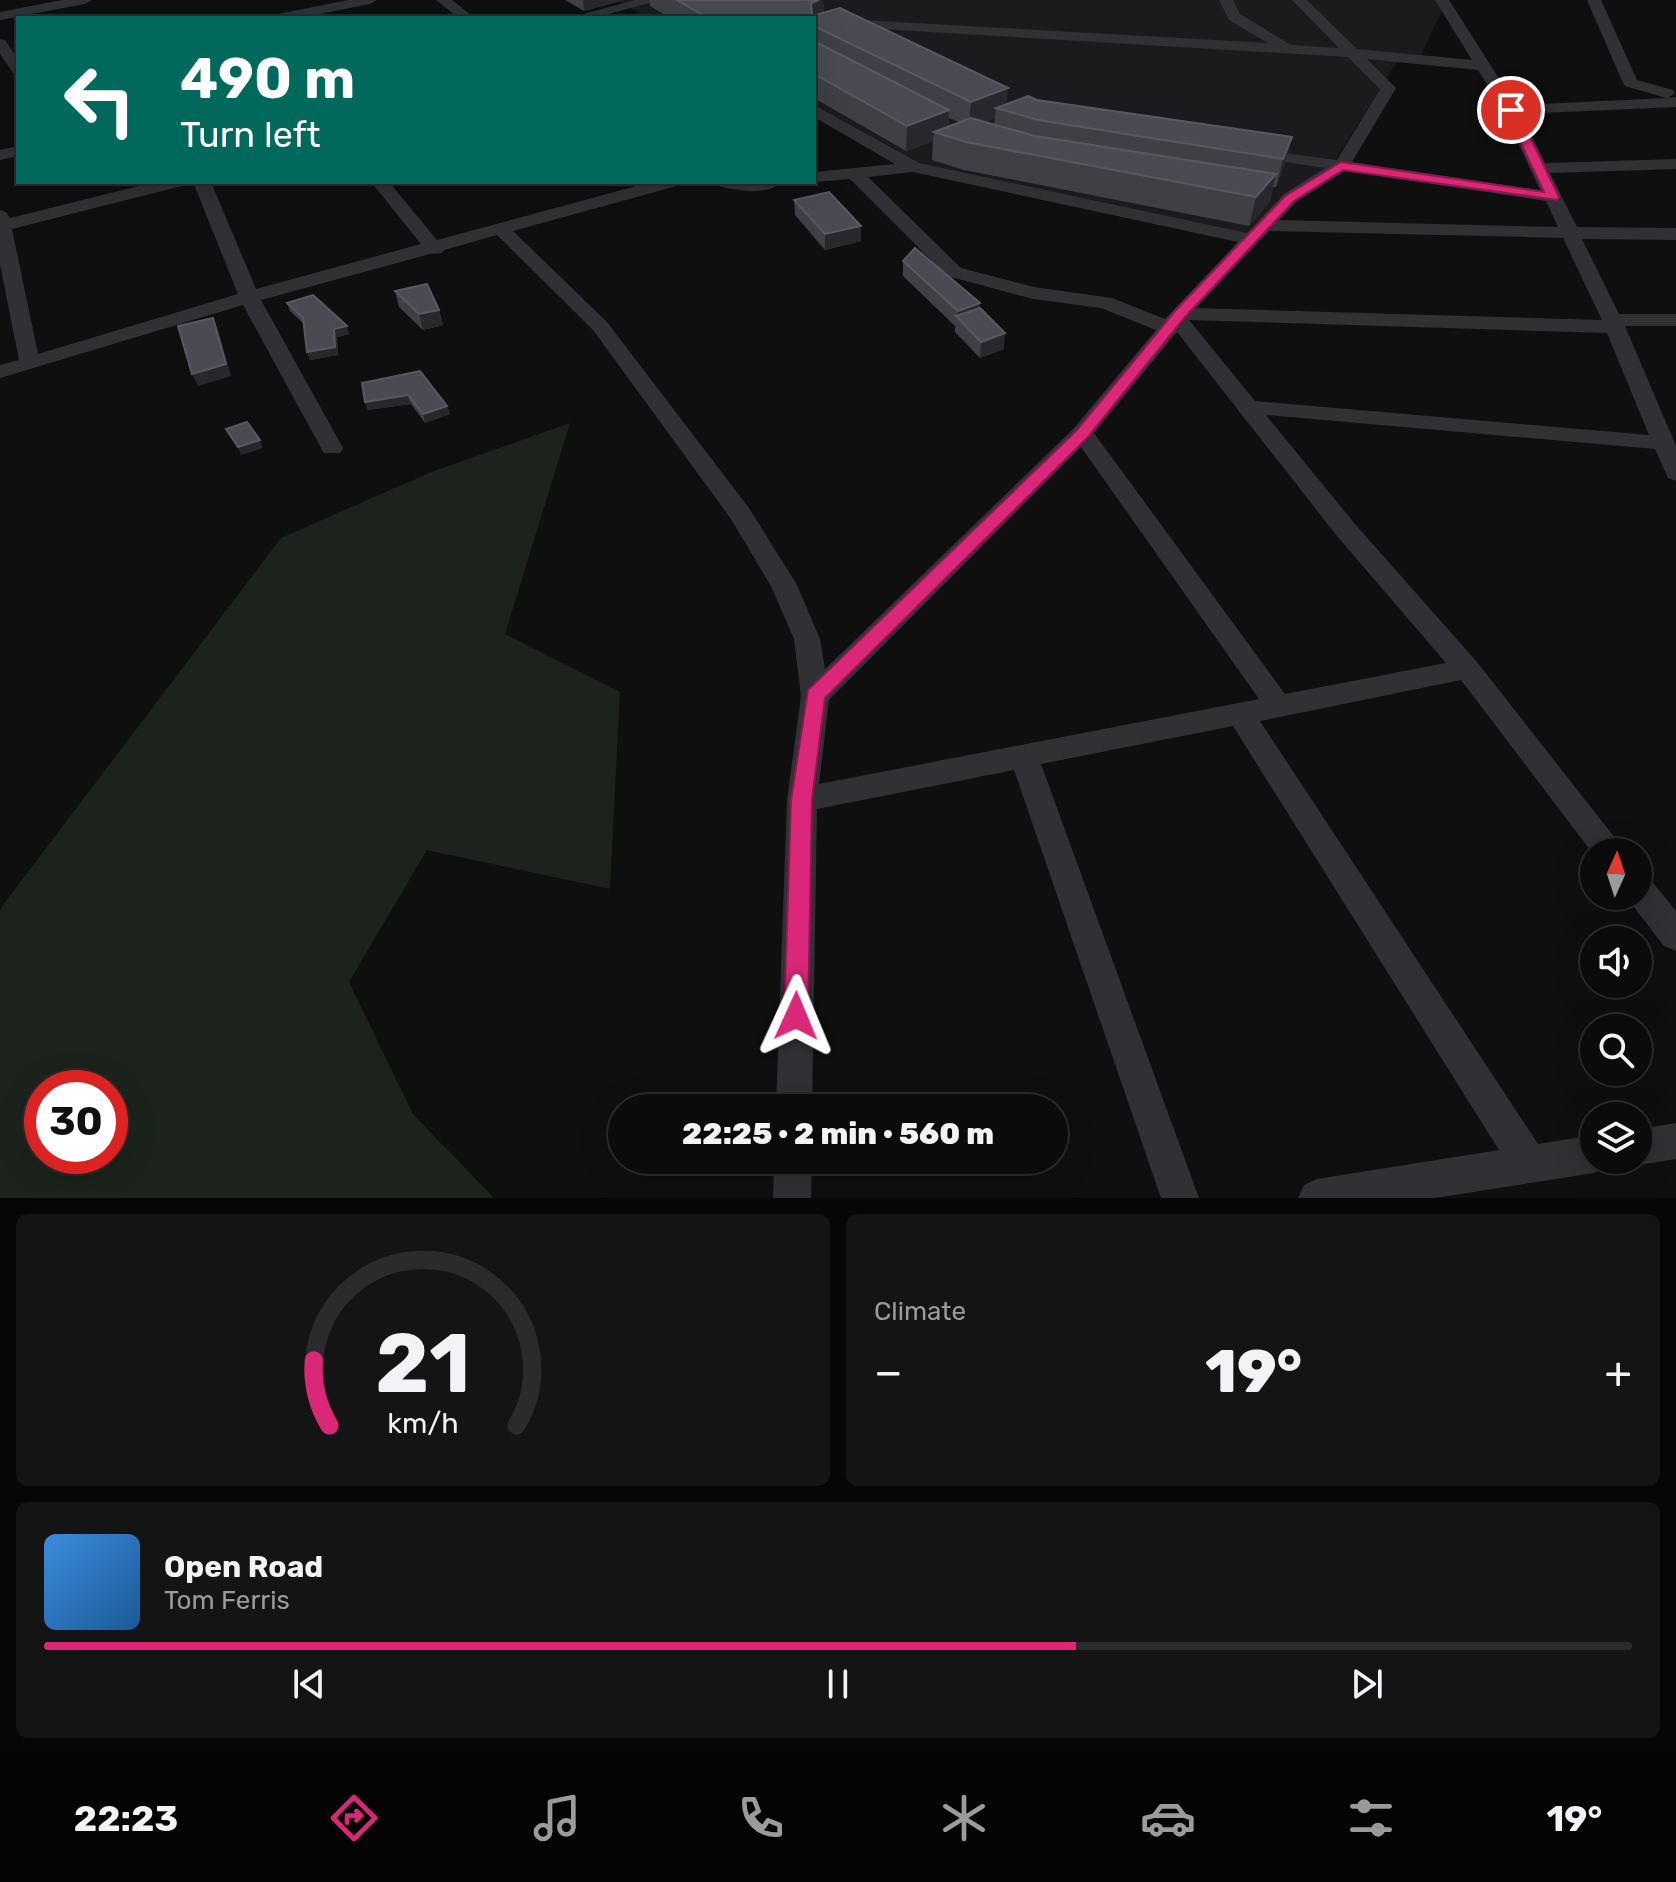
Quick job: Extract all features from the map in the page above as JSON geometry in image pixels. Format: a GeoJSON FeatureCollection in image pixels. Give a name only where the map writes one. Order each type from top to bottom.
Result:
{"type":"FeatureCollection","features":[{"type":"Feature","properties":{"kind":"street"},"geometry":{"type":"LineString","coordinates":[[0,16],[85,0]]}},
{"type":"Feature","properties":{"kind":"street"},"geometry":{"type":"LineString","coordinates":[[286,16],[370,0]]}},
{"type":"Feature","properties":{"kind":"street"},"geometry":{"type":"LineString","coordinates":[[443,0],[465,16]]}},
{"type":"Feature","properties":{"kind":"street"},"geometry":{"type":"LineString","coordinates":[[582,16],[619,3],[653,0]]}},
{"type":"Feature","properties":{"kind":"street"},"geometry":{"type":"LineString","coordinates":[[1226,0],[1234,17],[1289,50]]}},
{"type":"Feature","properties":{"kind":"street"},"geometry":{"type":"LineString","coordinates":[[815,696],[1082,433],[1175,320],[1258,232],[1282,197],[1341,166],[1388,88],[1299,0]]}},
{"type":"Feature","properties":{"kind":"street"},"geometry":{"type":"LineString","coordinates":[[1442,0],[1511,110],[1666,432],[1676,473]]}},
{"type":"Feature","properties":{"kind":"street"},"geometry":{"type":"LineString","coordinates":[[1594,0],[1631,83],[1625,103]]}},
{"type":"Feature","properties":{"kind":"street"},"geometry":{"type":"LineString","coordinates":[[619,3],[643,16]]}},
{"type":"Feature","properties":{"kind":"street"},"geometry":{"type":"LineString","coordinates":[[820,12],[886,44]]}},
{"type":"Feature","properties":{"kind":"street"},"geometry":{"type":"LineString","coordinates":[[816,32],[844,23],[1355,53],[1486,66]]}},
{"type":"Feature","properties":{"kind":"street"},"geometry":{"type":"LineString","coordinates":[[0,43],[16,67]]}},
{"type":"Feature","properties":{"kind":"street"},"geometry":{"type":"LineString","coordinates":[[1631,83],[1676,96]]}},
{"type":"Feature","properties":{"kind":"street"},"geometry":{"type":"LineString","coordinates":[[1511,110],[1676,102]]}},
{"type":"Feature","properties":{"kind":"street"},"geometry":{"type":"LineString","coordinates":[[816,111],[908,165]]}},
{"type":"Feature","properties":{"kind":"street"},"geometry":{"type":"LineString","coordinates":[[1234,150],[1553,197]]}},
{"type":"Feature","properties":{"kind":"street"},"geometry":{"type":"LineString","coordinates":[[908,165],[930,152]]}},
{"type":"Feature","properties":{"kind":"street"},"geometry":{"type":"LineString","coordinates":[[1539,168],[1676,164]]}},
{"type":"Feature","properties":{"kind":"street"},"geometry":{"type":"LineString","coordinates":[[816,177],[908,165],[1258,232],[1676,234]]}},
{"type":"Feature","properties":{"kind":"street"},"geometry":{"type":"LineString","coordinates":[[853,172],[954,272],[1033,293],[1105,302],[1175,320],[1613,324],[1676,320]]}},
{"type":"Feature","properties":{"kind":"street"},"geometry":{"type":"LineString","coordinates":[[30,364],[1,222],[167,184]]}},
{"type":"Feature","properties":{"kind":"street"},"geometry":{"type":"LineString","coordinates":[[203,184],[249,297],[332,448]]}},
{"type":"Feature","properties":{"kind":"street"},"geometry":{"type":"LineString","coordinates":[[382,184],[435,249]]}},
{"type":"Feature","properties":{"kind":"street"},"geometry":{"type":"LineString","coordinates":[[0,372],[249,297],[435,249],[664,184]]}},
{"type":"Feature","properties":{"kind":"street"},"geometry":{"type":"LineString","coordinates":[[732,184],[756,184]]}},
{"type":"Feature","properties":{"kind":"street"},"geometry":{"type":"LineString","coordinates":[[502,230],[600,326],[740,514],[784,585],[807,639],[815,696],[802,800],[794,1094]]}},
{"type":"Feature","properties":{"kind":"street"},"geometry":{"type":"LineString","coordinates":[[1175,320],[1346,530],[1467,669],[1599,838]]}},
{"type":"Feature","properties":{"kind":"street"},"geometry":{"type":"LineString","coordinates":[[1246,407],[1666,432]]}},
{"type":"Feature","properties":{"kind":"street"},"geometry":{"type":"LineString","coordinates":[[1082,433],[1278,705]]}},
{"type":"Feature","properties":{"kind":"street"},"geometry":{"type":"LineString","coordinates":[[802,800],[1467,669]]}},
{"type":"Feature","properties":{"kind":"street"},"geometry":{"type":"LineString","coordinates":[[1239,712],[1528,1163]]}},
{"type":"Feature","properties":{"kind":"street"},"geometry":{"type":"LineString","coordinates":[[1023,755],[1180,1198]]}},
{"type":"Feature","properties":{"kind":"street"},"geometry":{"type":"LineString","coordinates":[[1652,906],[1676,936]]}},
{"type":"Feature","properties":{"kind":"street"},"geometry":{"type":"LineString","coordinates":[[1652,1145],[1676,1141]]}},
{"type":"Feature","properties":{"kind":"street"},"geometry":{"type":"LineString","coordinates":[[1317,1198],[1580,1156]]}},
{"type":"Feature","properties":{"kind":"street"},"geometry":{"type":"LineString","coordinates":[[792,1198],[793,1174]]}},
{"type":"Feature","properties":{"kind":"shaded area"},"geometry":{"type":"Polygon","coordinates":[[[616,0],[1436,0],[1442,10],[1421,55],[1398,60],[1336,159],[1262,240],[909,164],[816,112],[816,16],[644,16],[616,0]]]}},
{"type":"Feature","properties":{"kind":"shaded area"},"geometry":{"type":"Polygon","coordinates":[[[570,423],[505,634],[620,692],[610,889],[427,850],[349,982],[413,1114],[494,1198],[0,1198],[0,910],[281,538],[429,473],[570,423]]]}},
{"type":"Feature","properties":{"kind":"building"},"geometry":{"type":"Polygon","coordinates":[[[677,0],[819,0],[811,3],[812,16],[705,16],[677,0]]]}},
{"type":"Feature","properties":{"kind":"building"},"geometry":{"type":"Polygon","coordinates":[[[840,8],[1008,88],[971,102],[816,27],[816,16],[812,16],[840,8]]]}},
{"type":"Feature","properties":{"kind":"building"},"geometry":{"type":"Polygon","coordinates":[[[816,42],[949,110],[907,126],[816,75],[816,42]]]}},
{"type":"Feature","properties":{"kind":"building"},"geometry":{"type":"Polygon","coordinates":[[[1028,96],[1037,100],[1292,137],[1283,159],[1038,120],[996,108],[1028,96]]]}},
{"type":"Feature","properties":{"kind":"building"},"geometry":{"type":"Polygon","coordinates":[[[971,118],[1035,136],[1276,174],[1256,197],[966,142],[934,132],[971,118]]]}},
{"type":"Feature","properties":{"kind":"building"},"geometry":{"type":"Polygon","coordinates":[[[829,192],[861,226],[825,234],[794,200],[829,192]]]}},
{"type":"Feature","properties":{"kind":"building"},"geometry":{"type":"Polygon","coordinates":[[[915,248],[980,303],[958,311],[903,261],[915,248]]]}},
{"type":"Feature","properties":{"kind":"building"},"geometry":{"type":"Polygon","coordinates":[[[427,284],[439,310],[419,314],[395,291],[427,284]]]}},
{"type":"Feature","properties":{"kind":"building"},"geometry":{"type":"Polygon","coordinates":[[[313,295],[347,326],[334,329],[335,347],[307,352],[303,318],[287,303],[313,295]]]}},
{"type":"Feature","properties":{"kind":"building"},"geometry":{"type":"Polygon","coordinates":[[[980,308],[1005,333],[981,342],[956,316],[980,308]]]}},
{"type":"Feature","properties":{"kind":"building"},"geometry":{"type":"Polygon","coordinates":[[[213,318],[226,364],[192,374],[178,326],[213,318]]]}},
{"type":"Feature","properties":{"kind":"building"},"geometry":{"type":"Polygon","coordinates":[[[420,371],[447,406],[423,414],[408,395],[365,402],[362,383],[420,371]]]}},
{"type":"Feature","properties":{"kind":"building"},"geometry":{"type":"Polygon","coordinates":[[[247,422],[260,440],[238,447],[226,429],[247,422]]]}},
{"type":"Feature","properties":{"kind":"route"},"geometry":{"type":"LineString","coordinates":[[796,1016],[802,800],[815,696],[1082,433],[1180,314],[1290,198],[1341,166],[1553,197],[1511,110]]}}]}
